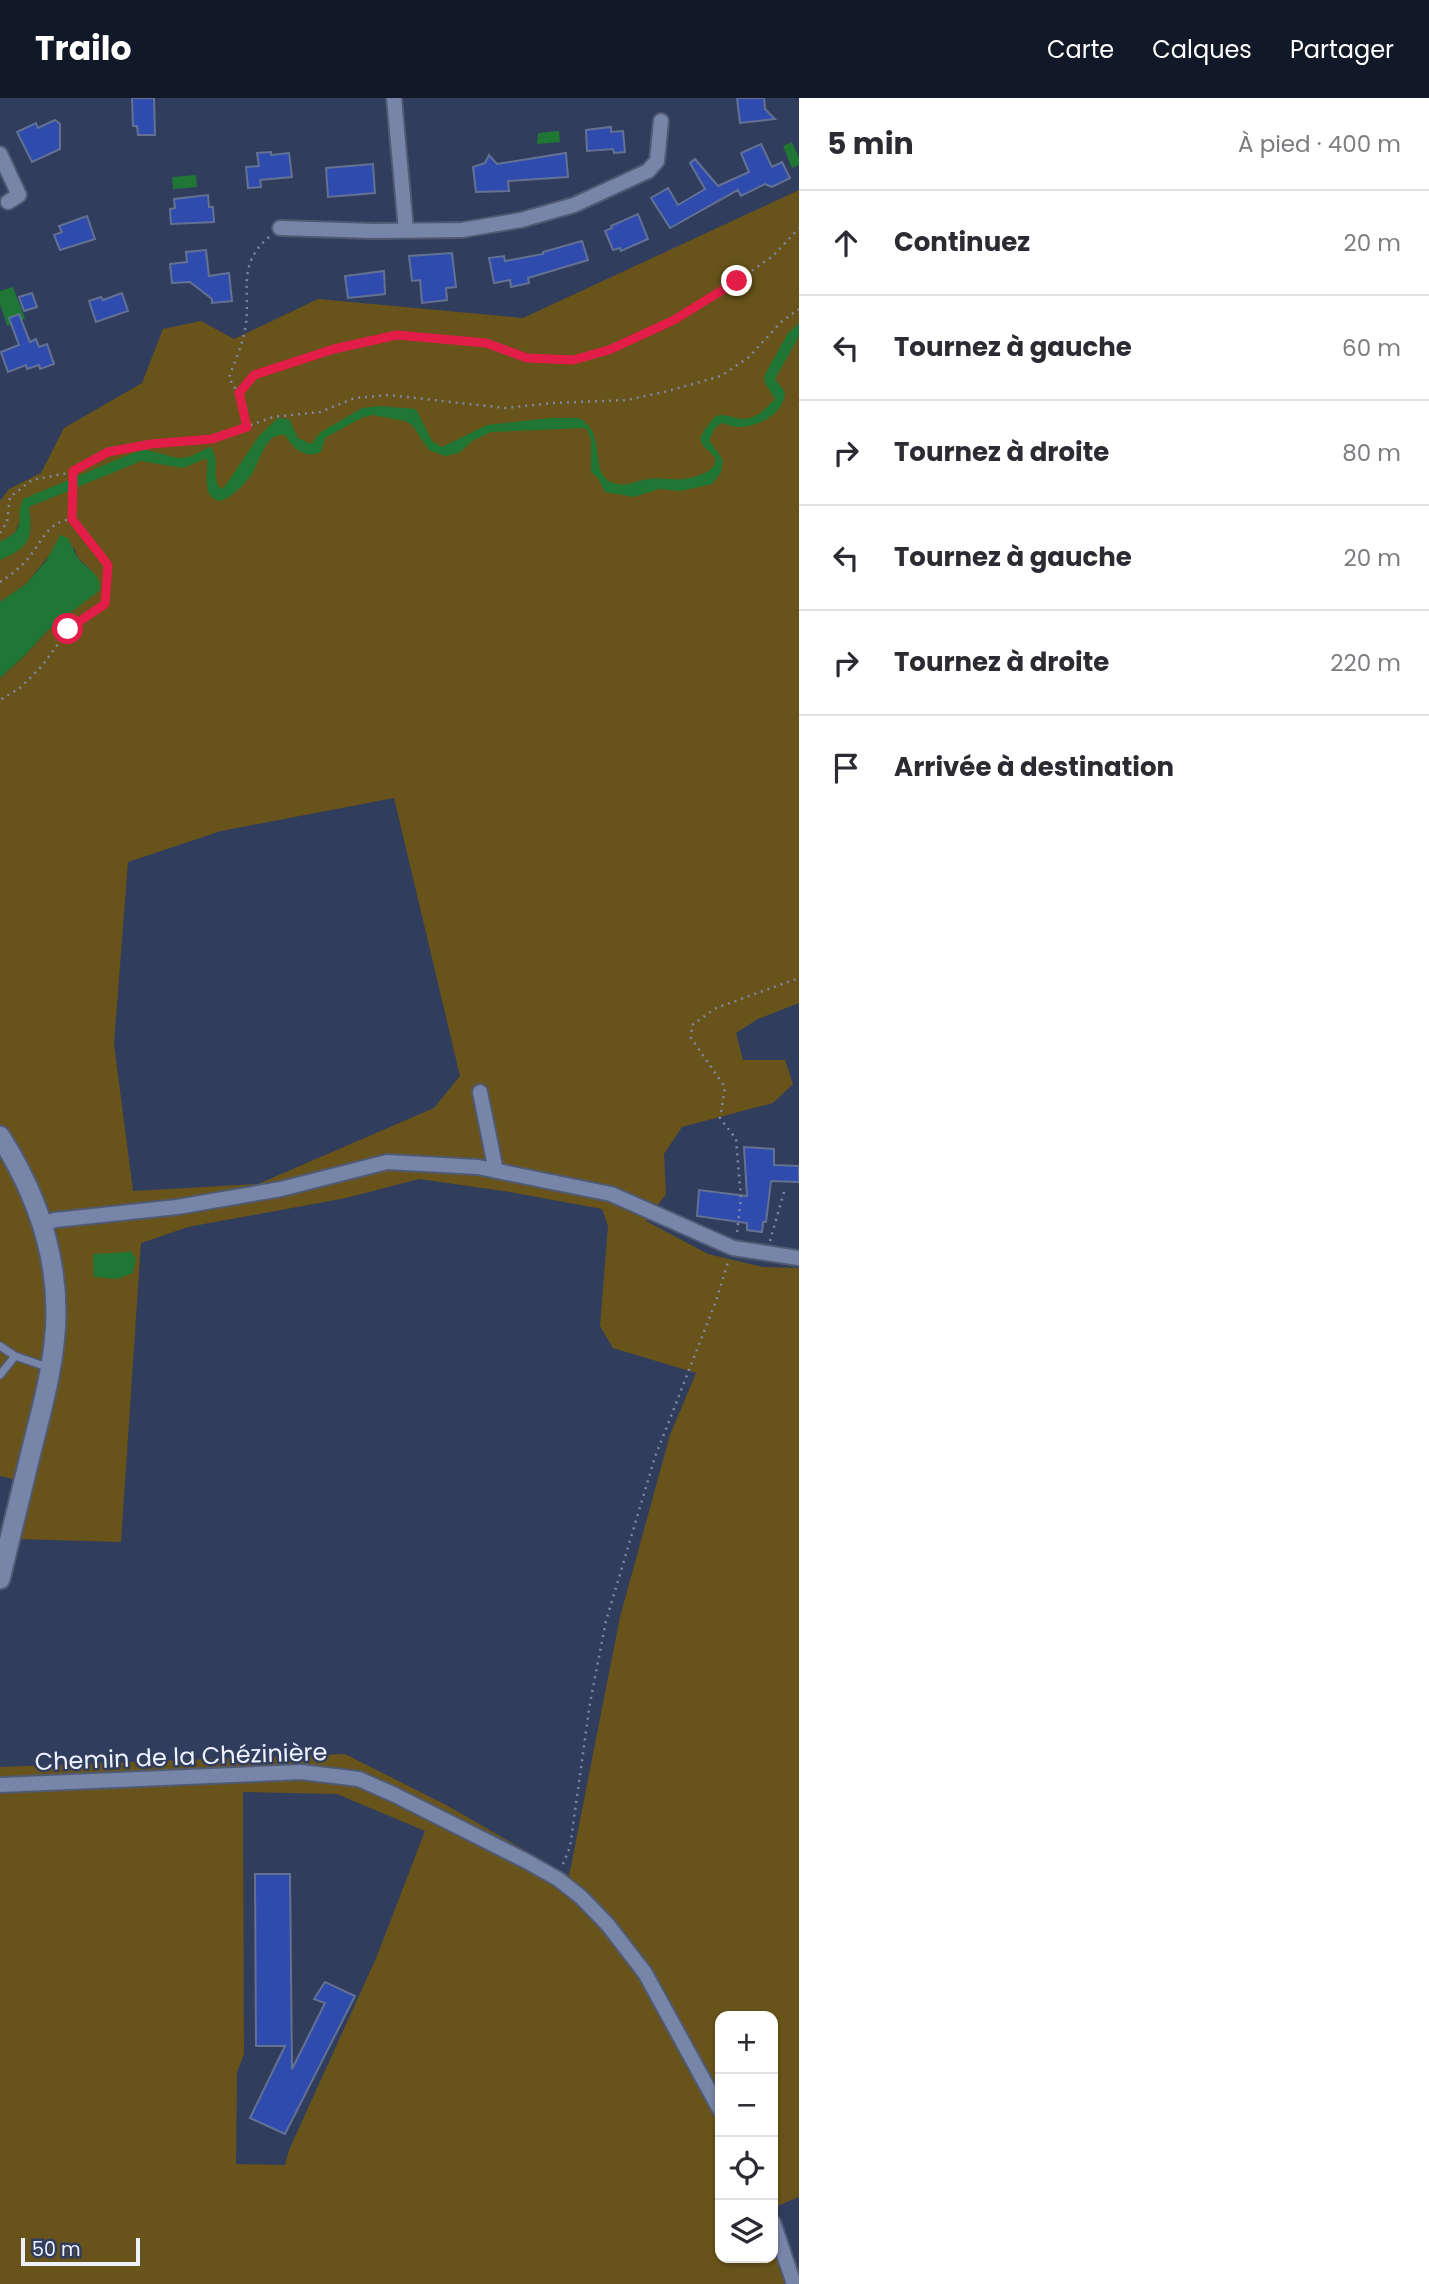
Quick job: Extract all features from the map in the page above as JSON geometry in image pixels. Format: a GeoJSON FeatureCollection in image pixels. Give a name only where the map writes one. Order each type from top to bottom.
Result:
{"type":"FeatureCollection","features":[{"type":"Feature","properties":{"kind":"street"},"geometry":{"type":"LineString","coordinates":[[394,98],[406,230]]}},
{"type":"Feature","properties":{"kind":"street"},"geometry":{"type":"LineString","coordinates":[[280,228],[461,230],[521,220],[574,205],[648,171],[657,161],[661,121]]}},
{"type":"Feature","properties":{"kind":"street"},"geometry":{"type":"LineString","coordinates":[[0,154],[19,195],[8,202]]}},
{"type":"Feature","properties":{"kind":"street"},"geometry":{"type":"LineString","coordinates":[[480,1092],[496,1171]]}},
{"type":"Feature","properties":{"kind":"street"},"geometry":{"type":"LineString","coordinates":[[0,1136],[27,1185],[43,1224],[50,1253],[56,1313],[50,1368],[0,1579]]}},
{"type":"Feature","properties":{"kind":"street"},"geometry":{"type":"LineString","coordinates":[[43,1224],[55,1220],[177,1208],[281,1189],[387,1162],[478,1167],[611,1194],[733,1248],[799,1258]]}},
{"type":"Feature","properties":{"kind":"street","name":"Chemin de la Chézinière"},"geometry":{"type":"LineString","coordinates":[[0,1785],[301,1772],[359,1779],[396,1795],[558,1879],[580,1897],[608,1925],[645,1973],[715,2101]]}},
{"type":"Feature","properties":{"kind":"street"},"geometry":{"type":"LineString","coordinates":[[778,2237],[794,2284]]}},
{"type":"Feature","properties":{"kind":"lane"},"geometry":{"type":"LineString","coordinates":[[0,1346],[15,1356],[50,1368]]}},
{"type":"Feature","properties":{"kind":"lane"},"geometry":{"type":"LineString","coordinates":[[0,1375],[15,1356]]}},
{"type":"Feature","properties":{"kind":"path"},"geometry":{"type":"LineString","coordinates":[[247,427],[239,393],[229,378],[245,330],[247,265],[257,247],[280,228]]}},
{"type":"Feature","properties":{"kind":"path"},"geometry":{"type":"LineString","coordinates":[[239,393],[254,375],[334,349],[397,335],[486,343],[527,358],[573,360],[609,350],[674,320],[737,281],[772,256],[799,228]]}},
{"type":"Feature","properties":{"kind":"path"},"geometry":{"type":"LineString","coordinates":[[0,533],[7,522],[10,497],[32,480],[73,471],[108,452],[151,444],[212,439],[273,417],[320,412],[355,398],[389,395],[505,408],[627,400],[721,376],[749,357],[781,322],[799,309]]}},
{"type":"Feature","properties":{"kind":"path"},"geometry":{"type":"LineString","coordinates":[[0,700],[20,688],[42,666],[68,629],[105,604],[108,565],[72,519],[73,471]]}},
{"type":"Feature","properties":{"kind":"path"},"geometry":{"type":"LineString","coordinates":[[0,582],[25,563],[49,528],[62,520],[72,519]]}},
{"type":"Feature","properties":{"kind":"path"},"geometry":{"type":"LineString","coordinates":[[558,1879],[570,1847],[590,1703],[606,1621],[655,1457],[716,1301],[738,1229],[741,1198],[736,1139],[720,1118],[725,1087],[691,1038],[692,1025],[716,1008],[799,978]]}},
{"type":"Feature","properties":{"kind":"path"},"geometry":{"type":"LineString","coordinates":[[767,1254],[784,1192]]}},
{"type":"Feature","properties":{"kind":"shaded area"},"geometry":{"type":"Polygon","coordinates":[[[559,131],[560,142],[537,144],[538,133],[559,131]]]}},
{"type":"Feature","properties":{"kind":"shaded area"},"geometry":{"type":"Polygon","coordinates":[[[792,142],[799,165],[792,168],[783,146],[792,142]]]}},
{"type":"Feature","properties":{"kind":"shaded area"},"geometry":{"type":"Polygon","coordinates":[[[196,175],[197,187],[173,189],[172,177],[196,175]]]}},
{"type":"Feature","properties":{"kind":"shaded area"},"geometry":{"type":"Polygon","coordinates":[[[799,190],[799,1003],[758,1019],[736,1033],[743,1060],[785,1060],[793,1084],[773,1103],[682,1127],[664,1154],[666,1194],[646,1221],[708,1254],[763,1267],[799,1268],[799,2197],[778,2206],[778,2011],[715,2011],[715,2263],[778,2263],[778,2215],[799,2270],[799,2284],[0,2284],[0,1767],[345,1754],[448,1806],[569,1876],[620,1617],[670,1435],[696,1373],[613,1348],[600,1326],[608,1226],[602,1209],[419,1179],[346,1198],[188,1227],[141,1243],[121,1542],[17,1539],[31,1483],[0,1476],[0,678],[67,615],[93,572],[78,558],[74,548],[52,552],[26,584],[0,602],[0,560],[23,545],[30,526],[28,507],[15,532],[0,542],[0,501],[9,489],[41,473],[64,428],[142,383],[163,329],[201,321],[234,339],[318,299],[523,318],[799,190]],[[394,798],[221,831],[128,862],[114,1044],[133,1191],[258,1184],[434,1108],[460,1076],[394,798]],[[243,1792],[244,2054],[237,2072],[236,2164],[285,2165],[289,2150],[377,1956],[425,1831],[337,1794],[243,1792]]]}},
{"type":"Feature","properties":{"kind":"shaded area"},"geometry":{"type":"Polygon","coordinates":[[[13,287],[25,319],[7,326],[0,304],[0,291],[13,287]]]}},
{"type":"Feature","properties":{"kind":"shaded area"},"geometry":{"type":"Polygon","coordinates":[[[799,323],[799,336],[775,379],[785,392],[784,400],[775,413],[761,422],[745,427],[721,423],[715,428],[709,440],[723,460],[721,472],[712,484],[680,491],[659,489],[634,497],[605,492],[598,478],[591,472],[591,440],[587,429],[491,432],[472,441],[459,453],[445,456],[429,450],[412,425],[405,421],[373,415],[361,418],[325,438],[321,452],[315,454],[300,451],[285,435],[278,435],[268,443],[242,486],[221,501],[214,499],[208,490],[207,458],[183,468],[141,461],[29,507],[30,527],[27,541],[18,551],[0,560],[0,542],[18,528],[23,499],[138,451],[147,450],[178,458],[189,457],[210,447],[215,457],[216,479],[221,489],[259,436],[278,418],[289,419],[298,438],[311,444],[321,432],[362,408],[380,406],[416,409],[432,441],[442,447],[487,425],[550,418],[579,418],[594,434],[599,465],[607,480],[621,485],[646,479],[694,477],[709,471],[714,465],[715,457],[702,444],[701,438],[714,418],[719,415],[742,419],[753,417],[775,399],[765,383],[764,376],[788,333],[799,323]]]}},
{"type":"Feature","properties":{"kind":"shaded area"},"geometry":{"type":"Polygon","coordinates":[[[60,535],[68,538],[77,557],[97,576],[99,591],[48,630],[0,678],[0,602],[26,584],[46,561],[60,535]]]}},
{"type":"Feature","properties":{"kind":"shaded area"},"geometry":{"type":"Polygon","coordinates":[[[130,1250],[136,1259],[133,1273],[117,1279],[94,1277],[93,1254],[130,1250]]]}},
{"type":"Feature","properties":{"kind":"building"},"geometry":{"type":"Polygon","coordinates":[[[132,98],[154,98],[155,135],[138,135],[137,126],[133,126],[132,98]]]}},
{"type":"Feature","properties":{"kind":"building"},"geometry":{"type":"Polygon","coordinates":[[[737,98],[764,98],[765,109],[775,119],[740,123],[737,98]]]}},
{"type":"Feature","properties":{"kind":"building"},"geometry":{"type":"Polygon","coordinates":[[[55,120],[60,124],[60,149],[32,162],[17,132],[36,123],[38,128],[55,120]]]}},
{"type":"Feature","properties":{"kind":"building"},"geometry":{"type":"Polygon","coordinates":[[[611,127],[611,132],[623,131],[625,152],[614,153],[613,149],[587,151],[586,130],[611,127]]]}},
{"type":"Feature","properties":{"kind":"building"},"geometry":{"type":"Polygon","coordinates":[[[761,144],[772,167],[782,162],[790,178],[772,187],[765,184],[741,196],[738,190],[670,228],[651,198],[668,188],[678,205],[705,189],[690,163],[695,159],[718,186],[749,172],[741,153],[761,144]]]}},
{"type":"Feature","properties":{"kind":"building"},"geometry":{"type":"Polygon","coordinates":[[[271,152],[271,155],[289,153],[292,177],[260,180],[261,187],[248,188],[246,167],[259,166],[257,153],[271,152]]]}},
{"type":"Feature","properties":{"kind":"building"},"geometry":{"type":"Polygon","coordinates":[[[566,153],[568,177],[508,181],[509,191],[476,192],[473,167],[485,163],[489,155],[497,164],[566,153]]]}},
{"type":"Feature","properties":{"kind":"building"},"geometry":{"type":"Polygon","coordinates":[[[373,164],[375,193],[328,197],[326,168],[373,164]]]}},
{"type":"Feature","properties":{"kind":"building"},"geometry":{"type":"Polygon","coordinates":[[[208,195],[209,207],[213,207],[214,222],[171,224],[170,209],[175,208],[174,199],[208,195]]]}},
{"type":"Feature","properties":{"kind":"building"},"geometry":{"type":"Polygon","coordinates":[[[638,214],[648,239],[621,251],[620,248],[613,250],[605,231],[638,214]]]}},
{"type":"Feature","properties":{"kind":"building"},"geometry":{"type":"Polygon","coordinates":[[[87,216],[95,239],[60,250],[54,235],[62,232],[59,226],[87,216]]]}},
{"type":"Feature","properties":{"kind":"building"},"geometry":{"type":"Polygon","coordinates":[[[582,241],[588,260],[528,278],[529,283],[511,287],[510,280],[494,283],[489,258],[504,256],[505,261],[543,254],[582,241]]]}},
{"type":"Feature","properties":{"kind":"building"},"geometry":{"type":"Polygon","coordinates":[[[206,250],[209,276],[229,273],[232,301],[212,303],[212,299],[190,282],[172,283],[170,264],[187,262],[186,252],[206,250]]]}},
{"type":"Feature","properties":{"kind":"building"},"geometry":{"type":"Polygon","coordinates":[[[452,253],[456,287],[446,288],[447,300],[422,303],[420,280],[412,281],[409,256],[452,253]]]}},
{"type":"Feature","properties":{"kind":"building"},"geometry":{"type":"Polygon","coordinates":[[[384,271],[385,294],[348,298],[345,276],[384,271]]]}},
{"type":"Feature","properties":{"kind":"building"},"geometry":{"type":"Polygon","coordinates":[[[32,293],[37,307],[24,311],[19,297],[32,293]]]}},
{"type":"Feature","properties":{"kind":"building"},"geometry":{"type":"Polygon","coordinates":[[[122,293],[128,311],[96,322],[89,301],[101,297],[103,300],[122,293]]]}},
{"type":"Feature","properties":{"kind":"building"},"geometry":{"type":"Polygon","coordinates":[[[19,314],[30,342],[36,339],[39,347],[47,344],[54,364],[40,369],[39,365],[27,369],[26,365],[8,372],[1,352],[19,345],[9,318],[19,314]]]}},
{"type":"Feature","properties":{"kind":"building"},"geometry":{"type":"Polygon","coordinates":[[[744,1147],[774,1149],[774,1165],[799,1166],[799,1182],[771,1181],[766,1222],[763,1222],[762,1232],[747,1230],[747,1223],[697,1216],[699,1190],[747,1196],[744,1147]]]}},
{"type":"Feature","properties":{"kind":"building"},"geometry":{"type":"Polygon","coordinates":[[[255,1874],[290,1874],[292,2069],[325,2003],[314,1999],[325,1982],[355,1996],[285,2134],[250,2118],[285,2046],[256,2046],[255,1874]]]}},
{"type":"Feature","properties":{"kind":"route"},"geometry":{"type":"LineString","coordinates":[[68,629],[105,604],[108,565],[72,519],[73,471],[108,452],[151,444],[212,439],[247,427],[239,393],[254,375],[334,349],[397,335],[486,343],[527,358],[573,360],[609,350],[674,320],[737,281]]}}]}
